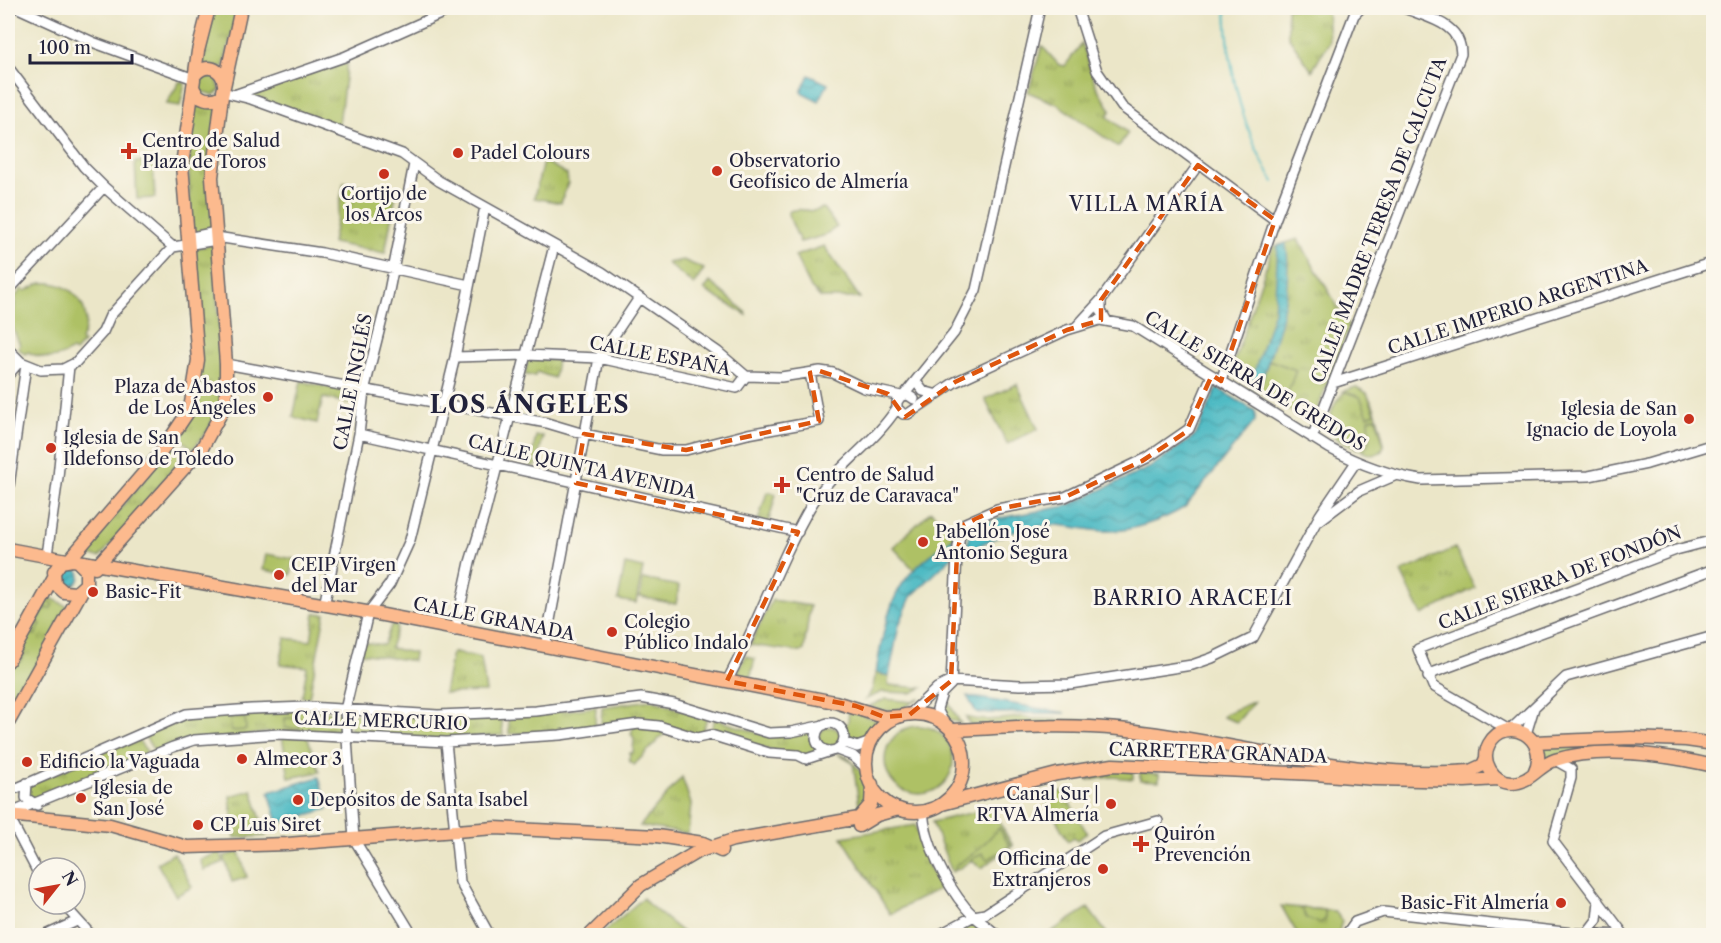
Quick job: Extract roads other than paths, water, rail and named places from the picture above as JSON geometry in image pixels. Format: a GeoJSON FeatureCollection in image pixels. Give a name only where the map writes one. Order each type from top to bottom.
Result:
{"type":"FeatureCollection","features":[{"type":"Feature","properties":{"kind":"main road"},"geometry":{"type":"LineString","coordinates":[[8,661],[54,578],[56,568],[71,560],[160,454],[190,410],[198,360],[182,165],[194,80],[209,8]]}},
{"type":"Feature","properties":{"kind":"main road"},"geometry":{"type":"LineString","coordinates":[[8,723],[98,564],[202,448],[226,404],[226,364],[212,177],[223,90],[240,8]]}},
{"type":"Feature","properties":{"kind":"main road"},"geometry":{"type":"LineString","coordinates":[[194,80],[202,69],[213,68],[220,73],[223,90]]}},
{"type":"Feature","properties":{"kind":"main road"},"geometry":{"type":"LineString","coordinates":[[194,80],[198,95],[206,99],[223,90]]}},
{"type":"Feature","properties":{"kind":"main road","name":"CALLE GRANADA"},"geometry":{"type":"LineString","coordinates":[[8,549],[368,613],[727,681],[856,706],[884,717],[905,715]]}},
{"type":"Feature","properties":{"kind":"main road"},"geometry":{"type":"LineString","coordinates":[[54,578],[58,588],[68,593],[78,592],[86,583],[85,568],[71,560]]}},
{"type":"Feature","properties":{"kind":"main road"},"geometry":{"type":"LineString","coordinates":[[597,936],[650,887],[717,849],[855,827],[882,813],[899,809],[923,811],[942,804],[958,787],[964,766],[960,745],[947,727],[929,716],[905,715],[882,727],[871,742],[867,769],[872,784],[883,799],[899,809]]}},
{"type":"Feature","properties":{"kind":"main road","name":"CARRETERA GRANADA"},"geometry":{"type":"LineString","coordinates":[[947,727],[1069,726],[1120,729],[1371,770],[1470,771],[1483,765],[1486,758]]}},
{"type":"Feature","properties":{"kind":"main road"},"geometry":{"type":"LineString","coordinates":[[1498,779],[1488,766],[1487,751],[1494,738],[1510,730],[1530,738],[1631,738],[1686,740],[1713,744]]}},
{"type":"Feature","properties":{"kind":"main road"},"geometry":{"type":"LineString","coordinates":[[1530,738],[1539,757],[1534,773]]}},
{"type":"Feature","properties":{"kind":"main road","name":"CARRETERA GRANADA"},"geometry":{"type":"LineString","coordinates":[[942,804],[1057,774],[1113,765],[1375,779],[1465,781],[1498,779],[1505,782],[1521,782],[1555,760],[1584,755],[1640,754],[1670,757],[1713,766]]}},
{"type":"Feature","properties":{"kind":"main road"},"geometry":{"type":"LineString","coordinates":[[590,936],[641,885],[666,869],[749,837],[855,820],[863,815],[871,804],[872,784]]}},
{"type":"Feature","properties":{"kind":"main road"},"geometry":{"type":"LineString","coordinates":[[8,815],[121,827],[182,847],[249,846],[495,828],[657,836],[717,849]]}},
{"type":"Feature","properties":{"kind":"street"},"geometry":{"type":"LineString","coordinates":[[18,8],[95,43],[194,80]]}},
{"type":"Feature","properties":{"kind":"street"},"geometry":{"type":"LineString","coordinates":[[237,94],[360,50],[454,8]]}},
{"type":"Feature","properties":{"kind":"street"},"geometry":{"type":"LineString","coordinates":[[727,681],[813,503],[838,471],[905,404],[914,384],[954,333],[976,290],[1040,8]]}},
{"type":"Feature","properties":{"kind":"street"},"geometry":{"type":"LineString","coordinates":[[1077,8],[1095,64],[1115,99],[1134,118],[1275,220]]}},
{"type":"Feature","properties":{"kind":"street"},"geometry":{"type":"LineString","coordinates":[[1221,381],[1275,220],[1354,15],[1361,8]]}},
{"type":"Feature","properties":{"kind":"street","name":"CALLE MADRE TERESA DE CALCUTA"},"geometry":{"type":"LineString","coordinates":[[1312,438],[1461,54],[1461,45],[1454,30],[1404,8]]}},
{"type":"Feature","properties":{"kind":"street"},"geometry":{"type":"LineString","coordinates":[[8,68],[81,163],[104,187],[173,247]]}},
{"type":"Feature","properties":{"kind":"street"},"geometry":{"type":"LineString","coordinates":[[223,90],[402,154],[414,164],[485,207],[602,272],[718,352],[743,374],[782,377],[820,371],[833,373],[864,388],[888,394],[905,404]]}},
{"type":"Feature","properties":{"kind":"street","name":"CALLE INGLÉS"},"geometry":{"type":"LineString","coordinates":[[324,606],[359,434],[364,391],[414,164]]}},
{"type":"Feature","properties":{"kind":"street"},"geometry":{"type":"LineString","coordinates":[[1076,327],[1101,300],[1198,165]]}},
{"type":"Feature","properties":{"kind":"street"},"geometry":{"type":"LineString","coordinates":[[8,291],[104,187]]}},
{"type":"Feature","properties":{"kind":"street"},"geometry":{"type":"LineString","coordinates":[[413,936],[354,839],[345,737],[345,710],[368,613],[390,584],[410,540],[444,403],[485,207]]}},
{"type":"Feature","properties":{"kind":"street"},"geometry":{"type":"LineString","coordinates":[[9,354],[23,363],[48,371],[69,366],[86,354],[105,328],[110,316],[173,247],[216,236],[322,253],[469,285]]}},
{"type":"Feature","properties":{"kind":"street"},"geometry":{"type":"LineString","coordinates":[[455,631],[470,562],[498,465],[554,246]]}},
{"type":"Feature","properties":{"kind":"street","name":"CALLE IMPERIO ARGENTINA"},"geometry":{"type":"LineString","coordinates":[[1333,383],[1713,262]]}},
{"type":"Feature","properties":{"kind":"street"},"geometry":{"type":"LineString","coordinates":[[8,275],[16,282]]}},
{"type":"Feature","properties":{"kind":"street"},"geometry":{"type":"LineString","coordinates":[[545,647],[599,358],[639,298]]}},
{"type":"Feature","properties":{"kind":"street"},"geometry":{"type":"LineString","coordinates":[[1101,300],[1101,311],[1107,321]]}},
{"type":"Feature","properties":{"kind":"street"},"geometry":{"type":"LineString","coordinates":[[1093,322],[1101,311]]}},
{"type":"Feature","properties":{"kind":"street","name":"CALLE SIERRA DE GREDOS"},"geometry":{"type":"LineString","coordinates":[[905,404],[934,394],[1076,327],[1107,321],[1133,326],[1312,438],[1356,462],[1395,476],[1422,480],[1589,476],[1647,464],[1713,444]]}},
{"type":"Feature","properties":{"kind":"street","name":"CALLE ESPAÑA"},"geometry":{"type":"LineString","coordinates":[[454,357],[599,358],[737,388],[743,374]]}},
{"type":"Feature","properties":{"kind":"street"},"geometry":{"type":"LineString","coordinates":[[8,375],[23,363]]}},
{"type":"Feature","properties":{"kind":"street"},"geometry":{"type":"LineString","coordinates":[[8,493],[23,363]]}},
{"type":"Feature","properties":{"kind":"street"},"geometry":{"type":"LineString","coordinates":[[226,364],[547,423],[584,434],[662,450],[686,450],[748,434],[819,421],[810,374]]}},
{"type":"Feature","properties":{"kind":"street"},"geometry":{"type":"LineString","coordinates":[[47,555],[58,477],[69,366]]}},
{"type":"Feature","properties":{"kind":"street"},"geometry":{"type":"LineString","coordinates":[[947,727],[937,709],[938,701],[951,681],[959,540],[963,525],[997,509],[1067,496],[1154,454],[1189,429],[1212,375]]}},
{"type":"Feature","properties":{"kind":"street"},"geometry":{"type":"LineString","coordinates":[[914,384],[924,392],[934,394]]}},
{"type":"Feature","properties":{"kind":"street","name":"CALLE QUINTA AVENIDA"},"geometry":{"type":"LineString","coordinates":[[359,434],[798,532]]}},
{"type":"Feature","properties":{"kind":"street"},"geometry":{"type":"LineString","coordinates":[[905,715],[937,688],[951,681],[1020,685],[1070,684],[1192,665],[1253,638],[1315,524],[1356,462]]}},
{"type":"Feature","properties":{"kind":"street"},"geometry":{"type":"LineString","coordinates":[[1315,524],[1359,492],[1395,476]]}},
{"type":"Feature","properties":{"kind":"street","name":"CALLE SIERRA DE FONDÓN"},"geometry":{"type":"LineString","coordinates":[[1428,677],[1418,649],[1676,550],[1713,540]]}},
{"type":"Feature","properties":{"kind":"street"},"geometry":{"type":"LineString","coordinates":[[1713,568],[1456,664],[1428,677],[1433,686],[1490,722],[1510,730],[1566,677],[1713,636]]}},
{"type":"Feature","properties":{"kind":"street"},"geometry":{"type":"LineString","coordinates":[[8,788],[17,788],[186,714],[290,707],[408,715],[460,714],[536,711],[641,698],[665,702],[770,733],[791,732],[832,724],[839,727],[844,734],[837,748]]}},
{"type":"Feature","properties":{"kind":"street"},"geometry":{"type":"LineString","coordinates":[[1530,738],[1534,708]]}},
{"type":"Feature","properties":{"kind":"street"},"geometry":{"type":"LineString","coordinates":[[1490,722],[1494,738]]}},
{"type":"Feature","properties":{"kind":"street","name":"CALLE MERCURIO"},"geometry":{"type":"LineString","coordinates":[[8,815],[195,740],[279,734],[446,742],[560,735],[639,723],[659,726],[697,738],[711,735],[769,753],[798,755],[806,759],[837,748],[857,747],[871,742]]}},
{"type":"Feature","properties":{"kind":"street"},"geometry":{"type":"LineString","coordinates":[[824,725],[817,735],[818,743],[823,749],[837,748],[854,756],[867,769]]}},
{"type":"Feature","properties":{"kind":"street"},"geometry":{"type":"LineString","coordinates":[[446,742],[460,882],[490,936]]}},
{"type":"Feature","properties":{"kind":"street"},"geometry":{"type":"LineString","coordinates":[[1555,760],[1571,769],[1571,778],[1553,842],[1625,935]]}},
{"type":"Feature","properties":{"kind":"street"},"geometry":{"type":"LineString","coordinates":[[27,783],[26,798],[37,805]]}},
{"type":"Feature","properties":{"kind":"street"},"geometry":{"type":"LineString","coordinates":[[923,811],[932,844],[947,878],[966,908],[998,936]]}},
{"type":"Feature","properties":{"kind":"street"},"geometry":{"type":"LineString","coordinates":[[8,815],[29,856]]}},
{"type":"Feature","properties":{"kind":"street"},"geometry":{"type":"LineString","coordinates":[[937,936],[974,916],[985,914],[1104,836],[1158,821]]}},
{"type":"Feature","properties":{"kind":"street"},"geometry":{"type":"LineString","coordinates":[[1587,933],[1597,920],[1599,902]]}},
{"type":"Feature","properties":{"kind":"street"},"geometry":{"type":"LineString","coordinates":[[1345,936],[1355,922],[1383,912],[1456,922],[1625,935]]}},
{"type":"Feature","properties":{"kind":"street"},"geometry":{"type":"LineString","coordinates":[[73,916],[92,936]]}},
{"type":"Feature","properties":{"kind":"street"},"geometry":{"type":"LineString","coordinates":[[45,936],[77,921]]}},
{"type":"Feature","properties":{"kind":"water"},"geometry":{"type":"Polygon","coordinates":[[[809,75],[828,84],[819,101],[801,92],[809,75]]]}},
{"type":"Feature","properties":{"kind":"water"},"geometry":{"type":"Polygon","coordinates":[[[1286,243],[1288,262],[1285,300],[1258,390],[1250,385],[1274,311],[1278,246],[1286,243]]]}},
{"type":"Feature","properties":{"kind":"water"},"geometry":{"type":"Polygon","coordinates":[[[1217,388],[1255,411],[1255,421],[1185,507],[1157,521],[1125,530],[1099,531],[1054,525],[1020,530],[966,552],[970,530],[1000,518],[1066,506],[1149,468],[1195,436],[1217,388]]]}},
{"type":"Feature","properties":{"kind":"water"},"geometry":{"type":"Polygon","coordinates":[[[953,537],[954,555],[911,597],[899,625],[889,676],[876,672],[887,620],[902,584],[920,564],[953,537]]]}},
{"type":"Feature","properties":{"kind":"water"},"geometry":{"type":"Polygon","coordinates":[[[67,567],[75,567],[80,572],[78,583],[67,585],[62,580],[62,572],[67,567]]]}},
{"type":"Feature","properties":{"kind":"water"},"geometry":{"type":"Polygon","coordinates":[[[967,696],[1066,713],[981,713],[976,712],[967,696]]]}},
{"type":"Feature","properties":{"kind":"water","name":"Depósitos de Santa Isabel"},"geometry":{"type":"Polygon","coordinates":[[[319,777],[328,809],[278,823],[269,792],[319,777]]]}},
{"type":"Feature","properties":{"kind":"waterway"},"geometry":{"type":"LineString","coordinates":[[1226,8],[1227,31],[1238,98],[1253,141],[1274,182]]}},
{"type":"Feature","properties":{"kind":"place","name":"Centro de Salud Plaza de Toros"},"geometry":{"type":"Point","coordinates":[129,151]}},
{"type":"Feature","properties":{"kind":"place","name":"Padel Colours"},"geometry":{"type":"Point","coordinates":[458,153]}},
{"type":"Feature","properties":{"kind":"place","name":"Observatorio Geofísico de Almería"},"geometry":{"type":"Point","coordinates":[717,171]}},
{"type":"Feature","properties":{"kind":"place","name":"Cortijo de los Arcos"},"geometry":{"type":"Point","coordinates":[384,174]}},
{"type":"Feature","properties":{"kind":"place","name":"Plaza de Abastos de Los Ángeles"},"geometry":{"type":"Point","coordinates":[268,397]}},
{"type":"Feature","properties":{"kind":"place","name":"Iglesia de San Ignacio de Loyola"},"geometry":{"type":"Point","coordinates":[1689,419]}},
{"type":"Feature","properties":{"kind":"place","name":"Iglesia de San Ildefonso de Toledo"},"geometry":{"type":"Point","coordinates":[51,448]}},
{"type":"Feature","properties":{"kind":"place","name":"Centro de Salud \"Cruz de Caravaca\""},"geometry":{"type":"Point","coordinates":[782,485]}},
{"type":"Feature","properties":{"kind":"place","name":"Pabellón José Antonio Segura"},"geometry":{"type":"Point","coordinates":[923,542]}},
{"type":"Feature","properties":{"kind":"place","name":"CEIP Virgen del Mar"},"geometry":{"type":"Point","coordinates":[279,575]}},
{"type":"Feature","properties":{"kind":"place","name":"Basic-Fit"},"geometry":{"type":"Point","coordinates":[93,592]}},
{"type":"Feature","properties":{"kind":"place","name":"Colegio Público Indalo"},"geometry":{"type":"Point","coordinates":[612,632]}},
{"type":"Feature","properties":{"kind":"place","name":"Almecor 3"},"geometry":{"type":"Point","coordinates":[242,759]}},
{"type":"Feature","properties":{"kind":"place","name":"Edificio la Vaguada"},"geometry":{"type":"Point","coordinates":[27,762]}},
{"type":"Feature","properties":{"kind":"place","name":"Iglesia de San José"},"geometry":{"type":"Point","coordinates":[81,798]}},
{"type":"Feature","properties":{"kind":"place","name":"Depósitos de Santa Isabel"},"geometry":{"type":"Point","coordinates":[298,800]}},
{"type":"Feature","properties":{"kind":"place","name":"Canal Sur | RTVA Almería"},"geometry":{"type":"Point","coordinates":[1111,804]}},
{"type":"Feature","properties":{"kind":"place","name":"CP Luis Siret"},"geometry":{"type":"Point","coordinates":[198,825]}},
{"type":"Feature","properties":{"kind":"place","name":"Quirón Prevención"},"geometry":{"type":"Point","coordinates":[1141,844]}},
{"type":"Feature","properties":{"kind":"place","name":"Officina de Extranjeros"},"geometry":{"type":"Point","coordinates":[1103,869]}},
{"type":"Feature","properties":{"kind":"place","name":"Basic-Fit Almería"},"geometry":{"type":"Point","coordinates":[1561,903]}},
{"type":"Feature","properties":{"kind":"district","name":"VILLA MARÍA"},"geometry":{"type":"Point","coordinates":[1147,204]}},
{"type":"Feature","properties":{"kind":"district","name":"LOS ÁNGELES"},"geometry":{"type":"Point","coordinates":[530,404]}},
{"type":"Feature","properties":{"kind":"district","name":"BARRIO ARACELI"},"geometry":{"type":"Point","coordinates":[1193,598]}}]}
